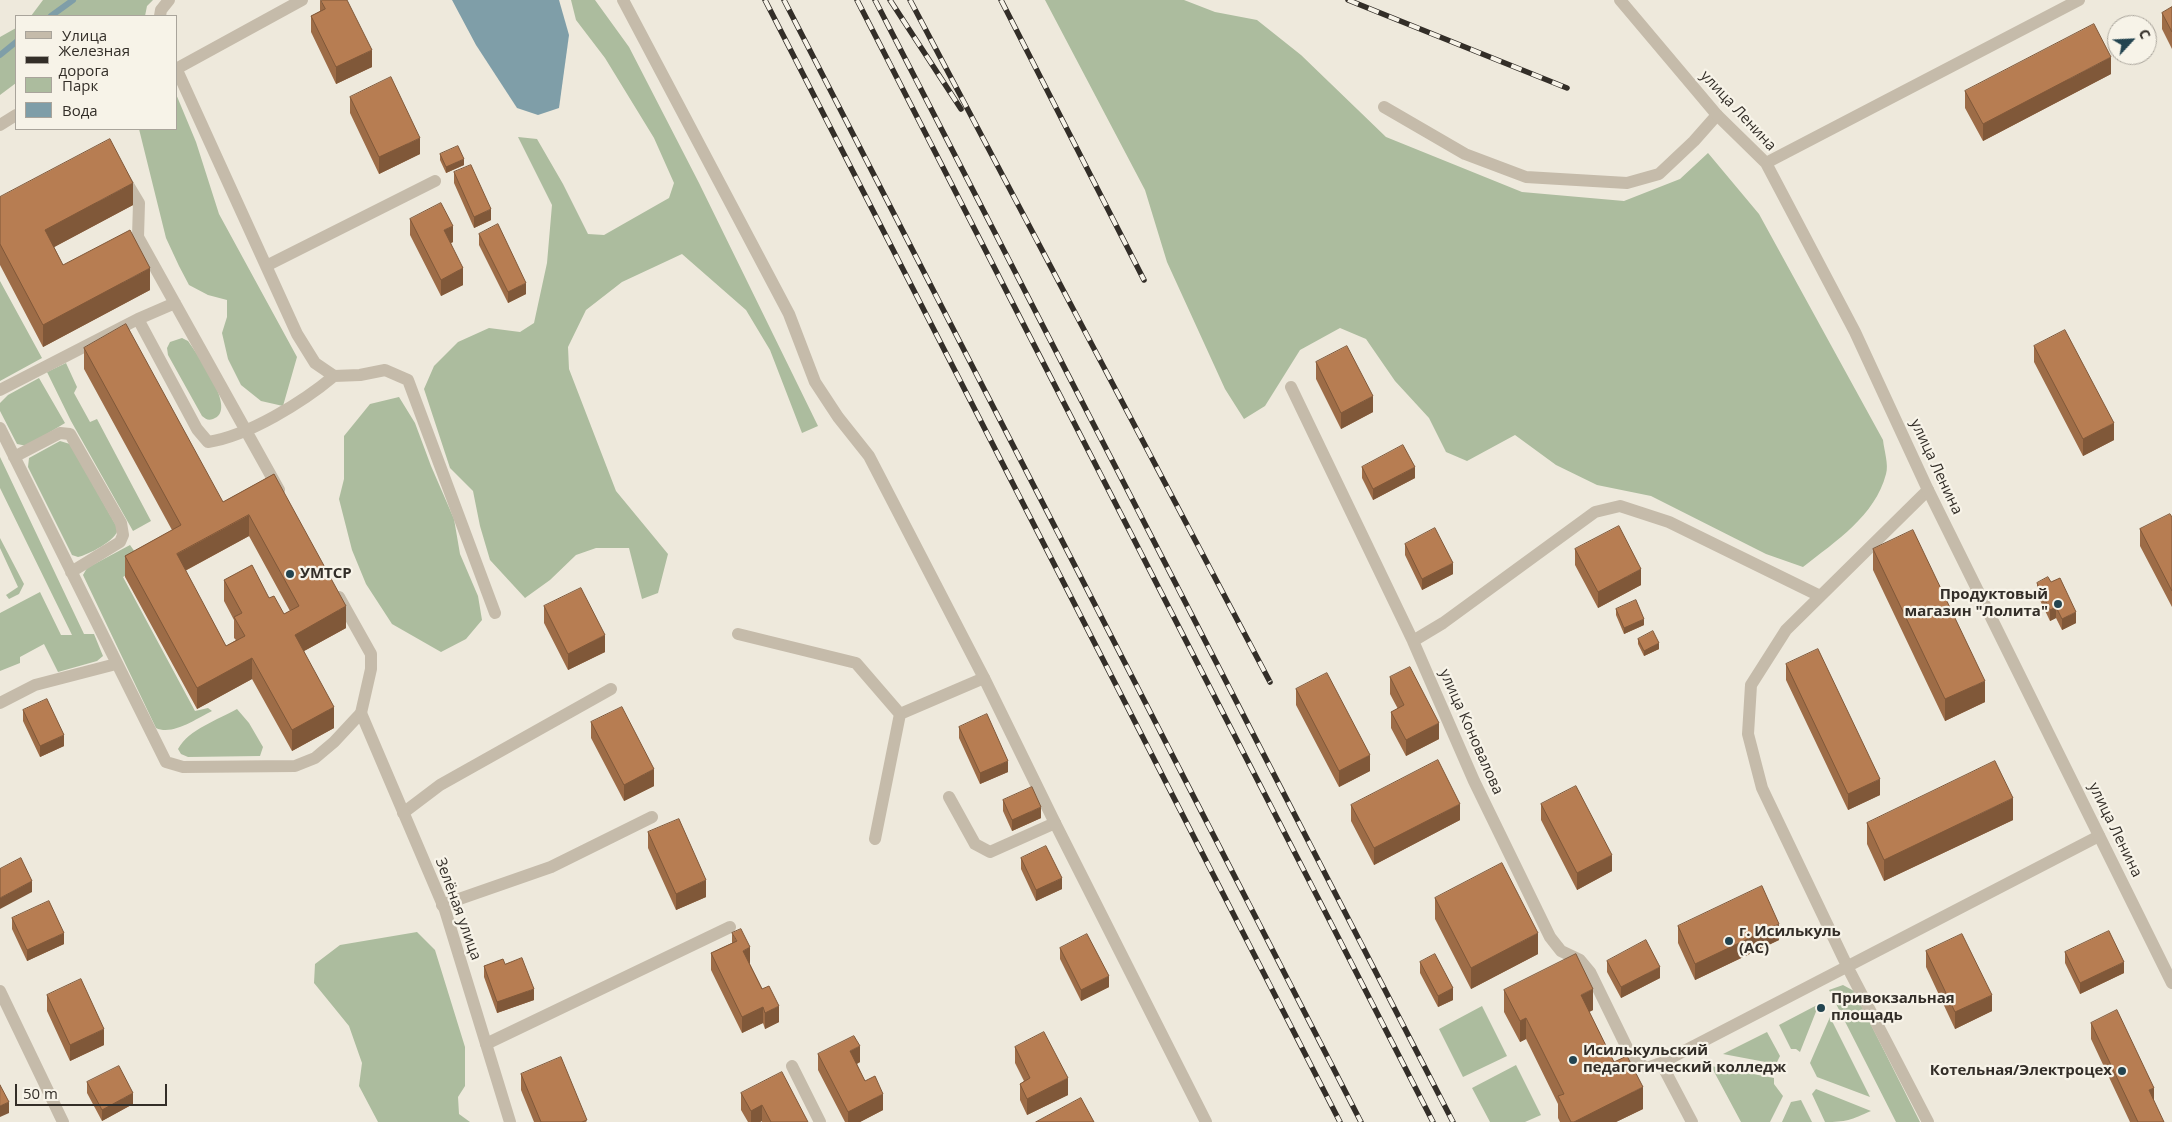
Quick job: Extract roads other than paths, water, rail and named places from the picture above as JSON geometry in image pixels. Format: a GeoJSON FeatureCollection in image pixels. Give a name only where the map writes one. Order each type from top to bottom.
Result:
{"type":"FeatureCollection","features":[{"type":"Feature","properties":{"kind":"street"},"geometry":{"type":"LineString","coordinates":[[160,15],[161,10],[169,0]]}},
{"type":"Feature","properties":{"kind":"street"},"geometry":{"type":"LineString","coordinates":[[178,67],[302,0]]}},
{"type":"Feature","properties":{"kind":"street"},"geometry":{"type":"LineString","coordinates":[[623,0],[789,314],[815,382],[838,417],[869,456],[984,678],[1054,823],[1206,1122]]}},
{"type":"Feature","properties":{"kind":"street","name":"улица Ленина"},"geometry":{"type":"LineString","coordinates":[[1620,0],[1717,116],[1766,163],[1855,332],[1928,490],[2172,983]]}},
{"type":"Feature","properties":{"kind":"street"},"geometry":{"type":"LineString","coordinates":[[1766,163],[2079,0]]}},
{"type":"Feature","properties":{"kind":"street"},"geometry":{"type":"LineString","coordinates":[[178,72],[297,334],[315,363],[334,376],[360,375],[385,370],[408,380],[495,613]]}},
{"type":"Feature","properties":{"kind":"street"},"geometry":{"type":"LineString","coordinates":[[1384,107],[1465,154],[1526,177],[1627,183],[1659,174],[1717,116]]}},
{"type":"Feature","properties":{"kind":"street"},"geometry":{"type":"LineString","coordinates":[[0,125],[15,117]]}},
{"type":"Feature","properties":{"kind":"street"},"geometry":{"type":"LineString","coordinates":[[119,170],[139,203],[138,237],[284,499]]}},
{"type":"Feature","properties":{"kind":"street"},"geometry":{"type":"LineString","coordinates":[[266,266],[435,181]]}},
{"type":"Feature","properties":{"kind":"street"},"geometry":{"type":"LineString","coordinates":[[0,390],[138,319],[175,303]]}},
{"type":"Feature","properties":{"kind":"street"},"geometry":{"type":"LineString","coordinates":[[138,319],[197,429],[208,442],[226,440],[246,430],[311,395],[334,376]]}},
{"type":"Feature","properties":{"kind":"street","name":"улица Коновалова"},"geometry":{"type":"LineString","coordinates":[[1291,387],[1413,641],[1474,781],[1550,937],[1561,951],[1580,960],[1590,972],[1633,1060],[1646,1068],[1662,1063]]}},
{"type":"Feature","properties":{"kind":"street"},"geometry":{"type":"LineString","coordinates":[[0,428],[166,762],[182,767],[295,766],[315,758],[334,742],[361,713],[371,669],[371,654],[332,586]]}},
{"type":"Feature","properties":{"kind":"street"},"geometry":{"type":"LineString","coordinates":[[14,457],[60,433],[70,434],[121,523],[123,535],[120,542],[71,572]]}},
{"type":"Feature","properties":{"kind":"street"},"geometry":{"type":"LineString","coordinates":[[1928,490],[1786,630],[1751,685],[1748,734],[1762,788],[1848,966],[1928,1122]]}},
{"type":"Feature","properties":{"kind":"street"},"geometry":{"type":"LineString","coordinates":[[1413,641],[1444,623],[1595,512],[1620,506],[1669,522],[1820,596]]}},
{"type":"Feature","properties":{"kind":"street"},"geometry":{"type":"LineString","coordinates":[[738,634],[856,663],[900,714]]}},
{"type":"Feature","properties":{"kind":"street"},"geometry":{"type":"LineString","coordinates":[[0,703],[36,685],[116,664]]}},
{"type":"Feature","properties":{"kind":"street"},"geometry":{"type":"LineString","coordinates":[[900,714],[984,678]]}},
{"type":"Feature","properties":{"kind":"street"},"geometry":{"type":"LineString","coordinates":[[403,813],[440,785],[611,689]]}},
{"type":"Feature","properties":{"kind":"street","name":"Зелёная улица"},"geometry":{"type":"LineString","coordinates":[[361,713],[442,905],[510,1122]]}},
{"type":"Feature","properties":{"kind":"street"},"geometry":{"type":"LineString","coordinates":[[875,839],[900,714]]}},
{"type":"Feature","properties":{"kind":"street"},"geometry":{"type":"LineString","coordinates":[[949,797],[975,844],[990,852],[1054,823]]}},
{"type":"Feature","properties":{"kind":"street"},"geometry":{"type":"LineString","coordinates":[[442,905],[551,867],[652,817]]}},
{"type":"Feature","properties":{"kind":"street"},"geometry":{"type":"LineString","coordinates":[[1692,1122],[1662,1063],[2100,836]]}},
{"type":"Feature","properties":{"kind":"street"},"geometry":{"type":"LineString","coordinates":[[486,1044],[730,927]]}},
{"type":"Feature","properties":{"kind":"street"},"geometry":{"type":"LineString","coordinates":[[0,991],[63,1122]]}},
{"type":"Feature","properties":{"kind":"street"},"geometry":{"type":"LineString","coordinates":[[792,1066],[820,1122]]}},
{"type":"Feature","properties":{"kind":"water"},"geometry":{"type":"Polygon","coordinates":[[[452,0],[559,0],[569,35],[559,108],[538,115],[517,108],[476,45],[452,0]]]}},
{"type":"Feature","properties":{"kind":"waterway"},"geometry":{"type":"LineString","coordinates":[[52,15],[73,0]]}},
{"type":"Feature","properties":{"kind":"waterway"},"geometry":{"type":"LineString","coordinates":[[0,55],[15,43]]}},
{"type":"Feature","properties":{"kind":"railway"},"geometry":{"type":"LineString","coordinates":[[765,0],[1340,1122]]}},
{"type":"Feature","properties":{"kind":"railway"},"geometry":{"type":"LineString","coordinates":[[784,0],[1361,1122]]}},
{"type":"Feature","properties":{"kind":"railway"},"geometry":{"type":"LineString","coordinates":[[857,0],[1433,1122]]}},
{"type":"Feature","properties":{"kind":"railway"},"geometry":{"type":"LineString","coordinates":[[875,0],[1453,1122]]}},
{"type":"Feature","properties":{"kind":"railway"},"geometry":{"type":"LineString","coordinates":[[890,0],[961,109]]}},
{"type":"Feature","properties":{"kind":"railway"},"geometry":{"type":"LineString","coordinates":[[910,0],[1270,682]]}},
{"type":"Feature","properties":{"kind":"railway"},"geometry":{"type":"LineString","coordinates":[[1001,0],[1144,280]]}},
{"type":"Feature","properties":{"kind":"railway"},"geometry":{"type":"LineString","coordinates":[[1348,0],[1567,88]]}},
{"type":"Feature","properties":{"kind":"place","name":"УМТСР"},"geometry":{"type":"Point","coordinates":[290,574]}},
{"type":"Feature","properties":{"kind":"place","name":"Продуктовый магазин \"Лолита\""},"geometry":{"type":"Point","coordinates":[2058,604]}},
{"type":"Feature","properties":{"kind":"place","name":"г. Исилькуль (АС)"},"geometry":{"type":"Point","coordinates":[1729,941]}},
{"type":"Feature","properties":{"kind":"place","name":"Привокзальная площадь"},"geometry":{"type":"Point","coordinates":[1821,1008]}},
{"type":"Feature","properties":{"kind":"place","name":"Исилькульский педагогический колледж"},"geometry":{"type":"Point","coordinates":[1573,1060]}},
{"type":"Feature","properties":{"kind":"place","name":"Котельная/Электроцех"},"geometry":{"type":"Point","coordinates":[2122,1071]}}]}
